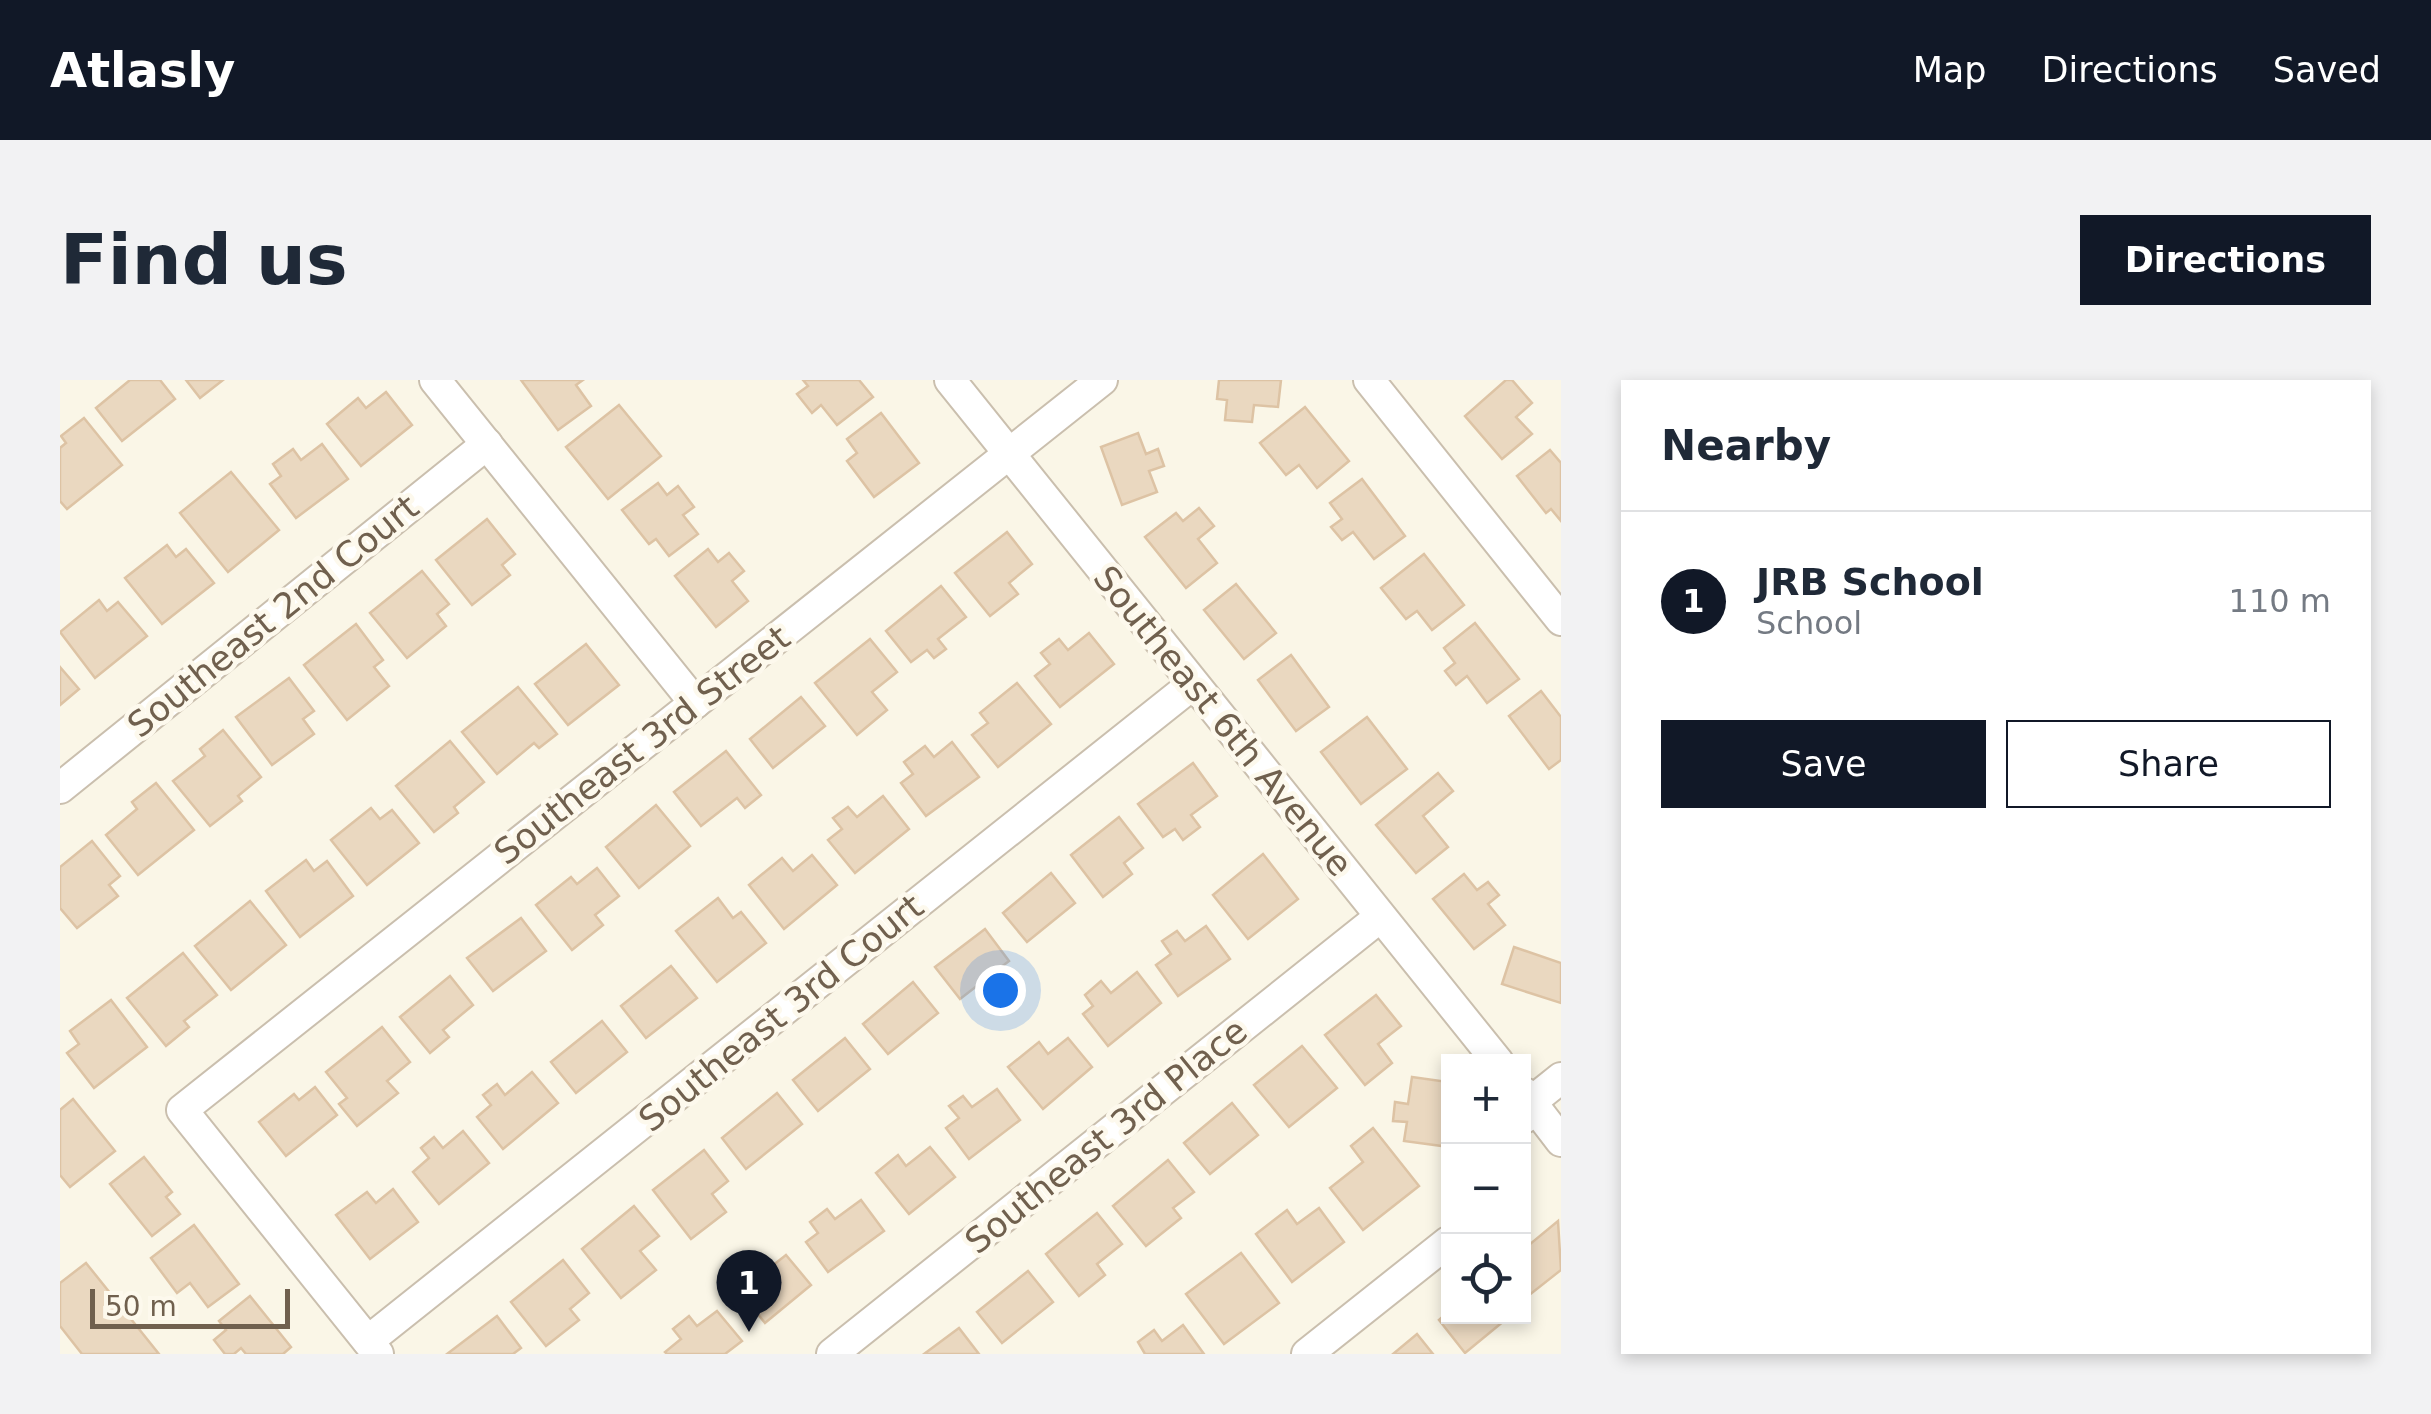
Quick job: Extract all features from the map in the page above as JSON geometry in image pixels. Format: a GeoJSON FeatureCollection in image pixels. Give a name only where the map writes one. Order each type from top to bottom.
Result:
{"type":"FeatureCollection","features":[{"type":"Feature","properties":{"kind":"street"},"geometry":{"type":"LineString","coordinates":[[435,380],[695,703]]}},
{"type":"Feature","properties":{"kind":"street","name":"Southeast 6th Avenue"},"geometry":{"type":"LineString","coordinates":[[950,380],[1491,1054]]}},
{"type":"Feature","properties":{"kind":"street","name":"Southeast 3rd Street"},"geometry":{"type":"LineString","coordinates":[[373,1348],[182,1110],[1102,380]]}},
{"type":"Feature","properties":{"kind":"street"},"geometry":{"type":"LineString","coordinates":[[1370,380],[1561,620]]}},
{"type":"Feature","properties":{"kind":"street","name":"Southeast 2nd Court"},"geometry":{"type":"LineString","coordinates":[[60,788],[486,444]]}},
{"type":"Feature","properties":{"kind":"street","name":"Southeast 3rd Court"},"geometry":{"type":"LineString","coordinates":[[373,1348],[1193,684]]}},
{"type":"Feature","properties":{"kind":"street","name":"Southeast 3rd Place"},"geometry":{"type":"LineString","coordinates":[[832,1354],[1380,917]]}},
{"type":"Feature","properties":{"kind":"street"},"geometry":{"type":"LineString","coordinates":[[1531,1100],[1561,1078]]}},
{"type":"Feature","properties":{"kind":"street"},"geometry":{"type":"LineString","coordinates":[[1531,1109],[1561,1140]]}},
{"type":"Feature","properties":{"kind":"street"},"geometry":{"type":"LineString","coordinates":[[1307,1354],[1441,1248]]}},
{"type":"Feature","properties":{"kind":"building"},"geometry":{"type":"Polygon","coordinates":[[[130,380],[160,380],[175,399],[122,441],[96,408],[130,380]]]}},
{"type":"Feature","properties":{"kind":"building"},"geometry":{"type":"Polygon","coordinates":[[[186,380],[223,380],[200,398],[186,380]]]}},
{"type":"Feature","properties":{"kind":"building"},"geometry":{"type":"Polygon","coordinates":[[[521,380],[583,380],[576,385],[591,406],[558,430],[521,380]]]}},
{"type":"Feature","properties":{"kind":"building"},"geometry":{"type":"Polygon","coordinates":[[[803,380],[859,380],[873,397],[837,425],[821,405],[812,413],[797,394],[808,386],[803,380]]]}},
{"type":"Feature","properties":{"kind":"building"},"geometry":{"type":"Polygon","coordinates":[[[1219,380],[1281,380],[1278,407],[1254,405],[1252,422],[1225,420],[1227,400],[1217,399],[1219,380]]]}},
{"type":"Feature","properties":{"kind":"building"},"geometry":{"type":"Polygon","coordinates":[[[1506,380],[1512,380],[1532,403],[1516,417],[1532,434],[1502,459],[1465,416],[1506,380]]]}},
{"type":"Feature","properties":{"kind":"building"},"geometry":{"type":"Polygon","coordinates":[[[386,392],[412,425],[361,466],[327,424],[358,398],[366,408],[386,392]]]}},
{"type":"Feature","properties":{"kind":"building"},"geometry":{"type":"Polygon","coordinates":[[[619,405],[661,456],[608,499],[566,447],[619,405]]]}},
{"type":"Feature","properties":{"kind":"building"},"geometry":{"type":"Polygon","coordinates":[[[1305,407],[1349,461],[1317,488],[1299,465],[1286,475],[1260,443],[1305,407]]]}},
{"type":"Feature","properties":{"kind":"building"},"geometry":{"type":"Polygon","coordinates":[[[881,413],[919,463],[874,497],[847,461],[857,453],[847,439],[881,413]]]}},
{"type":"Feature","properties":{"kind":"building"},"geometry":{"type":"Polygon","coordinates":[[[84,418],[122,465],[67,509],[60,501],[60,448],[66,443],[61,436],[84,418]]]}},
{"type":"Feature","properties":{"kind":"building"},"geometry":{"type":"Polygon","coordinates":[[[1138,433],[1146,454],[1158,449],[1164,466],[1149,471],[1157,492],[1122,505],[1101,447],[1138,433]]]}},
{"type":"Feature","properties":{"kind":"building"},"geometry":{"type":"Polygon","coordinates":[[[322,444],[348,479],[296,518],[270,484],[281,476],[273,464],[293,449],[301,460],[322,444]]]}},
{"type":"Feature","properties":{"kind":"building"},"geometry":{"type":"Polygon","coordinates":[[[1550,450],[1561,463],[1561,521],[1551,509],[1546,513],[1517,476],[1550,450]]]}},
{"type":"Feature","properties":{"kind":"building"},"geometry":{"type":"Polygon","coordinates":[[[231,472],[279,530],[228,572],[180,513],[231,472]]]}},
{"type":"Feature","properties":{"kind":"building"},"geometry":{"type":"Polygon","coordinates":[[[1362,479],[1405,536],[1374,559],[1353,532],[1342,540],[1331,527],[1342,519],[1330,503],[1362,479]]]}},
{"type":"Feature","properties":{"kind":"building"},"geometry":{"type":"Polygon","coordinates":[[[658,483],[667,495],[678,486],[694,507],[683,515],[698,534],[669,556],[656,539],[649,544],[622,510],[658,483]]]}},
{"type":"Feature","properties":{"kind":"building"},"geometry":{"type":"Polygon","coordinates":[[[1199,508],[1214,526],[1198,539],[1217,563],[1186,588],[1145,537],[1176,513],[1183,521],[1199,508]]]}},
{"type":"Feature","properties":{"kind":"building"},"geometry":{"type":"Polygon","coordinates":[[[487,519],[515,554],[502,565],[510,575],[472,605],[436,560],[487,519]]]}},
{"type":"Feature","properties":{"kind":"building"},"geometry":{"type":"Polygon","coordinates":[[[1007,532],[1032,564],[1009,583],[1018,594],[990,616],[955,573],[1007,532]]]}},
{"type":"Feature","properties":{"kind":"building"},"geometry":{"type":"Polygon","coordinates":[[[167,545],[176,557],[186,549],[214,583],[162,624],[125,578],[167,545]]]}},
{"type":"Feature","properties":{"kind":"building"},"geometry":{"type":"Polygon","coordinates":[[[708,549],[718,562],[729,553],[744,571],[732,581],[748,601],[716,627],[675,576],[708,549]]]}},
{"type":"Feature","properties":{"kind":"building"},"geometry":{"type":"Polygon","coordinates":[[[1424,554],[1464,605],[1432,630],[1417,611],[1406,619],[1381,588],[1424,554]]]}},
{"type":"Feature","properties":{"kind":"building"},"geometry":{"type":"Polygon","coordinates":[[[422,571],[449,604],[437,614],[446,626],[407,658],[370,613],[422,571]]]}},
{"type":"Feature","properties":{"kind":"building"},"geometry":{"type":"Polygon","coordinates":[[[1236,584],[1276,633],[1244,659],[1204,610],[1236,584]]]}},
{"type":"Feature","properties":{"kind":"building"},"geometry":{"type":"Polygon","coordinates":[[[941,586],[966,617],[938,639],[946,649],[934,658],[927,650],[911,662],[886,631],[941,586]]]}},
{"type":"Feature","properties":{"kind":"building"},"geometry":{"type":"Polygon","coordinates":[[[99,600],[107,611],[118,602],[147,636],[95,678],[60,632],[99,600]]]}},
{"type":"Feature","properties":{"kind":"building"},"geometry":{"type":"Polygon","coordinates":[[[1475,623],[1519,679],[1487,703],[1467,676],[1456,685],[1445,671],[1455,663],[1444,648],[1475,623]]]}},
{"type":"Feature","properties":{"kind":"building"},"geometry":{"type":"Polygon","coordinates":[[[356,624],[383,660],[374,667],[389,686],[347,720],[304,665],[356,624]]]}},
{"type":"Feature","properties":{"kind":"building"},"geometry":{"type":"Polygon","coordinates":[[[1089,633],[1114,664],[1060,707],[1035,676],[1050,664],[1041,653],[1059,639],[1068,650],[1089,633]]]}},
{"type":"Feature","properties":{"kind":"building"},"geometry":{"type":"Polygon","coordinates":[[[870,639],[897,672],[872,692],[887,710],[857,735],[815,683],[870,639]]]}},
{"type":"Feature","properties":{"kind":"building"},"geometry":{"type":"Polygon","coordinates":[[[586,644],[619,685],[568,725],[535,684],[586,644]]]}},
{"type":"Feature","properties":{"kind":"building"},"geometry":{"type":"Polygon","coordinates":[[[1291,655],[1329,707],[1296,731],[1258,680],[1291,655]]]}},
{"type":"Feature","properties":{"kind":"building"},"geometry":{"type":"Polygon","coordinates":[[[60,667],[79,689],[60,705],[60,667]]]}},
{"type":"Feature","properties":{"kind":"building"},"geometry":{"type":"Polygon","coordinates":[[[289,678],[314,711],[303,719],[314,734],[272,765],[236,717],[289,678]]]}},
{"type":"Feature","properties":{"kind":"building"},"geometry":{"type":"Polygon","coordinates":[[[1017,683],[1051,724],[998,767],[972,735],[988,723],[980,713],[1017,683]]]}},
{"type":"Feature","properties":{"kind":"building"},"geometry":{"type":"Polygon","coordinates":[[[518,687],[557,734],[539,748],[534,743],[497,774],[462,732],[518,687]]]}},
{"type":"Feature","properties":{"kind":"building"},"geometry":{"type":"Polygon","coordinates":[[[1541,691],[1561,717],[1561,760],[1549,769],[1509,716],[1541,691]]]}},
{"type":"Feature","properties":{"kind":"building"},"geometry":{"type":"Polygon","coordinates":[[[801,697],[825,726],[773,768],[750,739],[801,697]]]}},
{"type":"Feature","properties":{"kind":"building"},"geometry":{"type":"Polygon","coordinates":[[[1367,717],[1407,769],[1361,804],[1321,752],[1367,717]]]}},
{"type":"Feature","properties":{"kind":"building"},"geometry":{"type":"Polygon","coordinates":[[[223,730],[261,777],[238,796],[242,801],[210,826],[173,781],[205,756],[200,749],[223,730]]]}},
{"type":"Feature","properties":{"kind":"building"},"geometry":{"type":"Polygon","coordinates":[[[450,741],[484,782],[454,807],[458,813],[434,832],[396,786],[450,741]]]}},
{"type":"Feature","properties":{"kind":"building"},"geometry":{"type":"Polygon","coordinates":[[[952,742],[979,777],[926,816],[901,783],[913,774],[904,762],[925,746],[934,757],[952,742]]]}},
{"type":"Feature","properties":{"kind":"building"},"geometry":{"type":"Polygon","coordinates":[[[726,751],[761,795],[745,808],[737,798],[701,826],[674,792],[726,751]]]}},
{"type":"Feature","properties":{"kind":"building"},"geometry":{"type":"Polygon","coordinates":[[[1193,763],[1217,796],[1191,815],[1200,827],[1183,840],[1175,829],[1163,837],[1138,804],[1193,763]]]}},
{"type":"Feature","properties":{"kind":"building"},"geometry":{"type":"Polygon","coordinates":[[[1438,773],[1453,791],[1423,816],[1448,847],[1416,873],[1376,825],[1438,773]]]}},
{"type":"Feature","properties":{"kind":"building"},"geometry":{"type":"Polygon","coordinates":[[[156,783],[194,830],[138,875],[106,835],[137,809],[132,802],[156,783]]]}},
{"type":"Feature","properties":{"kind":"building"},"geometry":{"type":"Polygon","coordinates":[[[883,796],[909,829],[855,873],[828,840],[842,829],[833,818],[848,807],[857,817],[883,796]]]}},
{"type":"Feature","properties":{"kind":"building"},"geometry":{"type":"Polygon","coordinates":[[[656,805],[690,846],[639,888],[606,847],[656,805]]]}},
{"type":"Feature","properties":{"kind":"building"},"geometry":{"type":"Polygon","coordinates":[[[371,808],[380,819],[392,810],[419,843],[367,885],[331,840],[371,808]]]}},
{"type":"Feature","properties":{"kind":"building"},"geometry":{"type":"Polygon","coordinates":[[[1119,817],[1143,848],[1124,863],[1132,874],[1103,897],[1071,855],[1119,817]]]}},
{"type":"Feature","properties":{"kind":"building"},"geometry":{"type":"Polygon","coordinates":[[[92,841],[120,876],[109,885],[118,896],[77,928],[60,908],[60,867],[92,841]]]}},
{"type":"Feature","properties":{"kind":"building"},"geometry":{"type":"Polygon","coordinates":[[[1263,854],[1298,899],[1248,939],[1213,895],[1263,854]]]}},
{"type":"Feature","properties":{"kind":"building"},"geometry":{"type":"Polygon","coordinates":[[[812,855],[837,885],[784,929],[749,885],[782,858],[793,871],[812,855]]]}},
{"type":"Feature","properties":{"kind":"building"},"geometry":{"type":"Polygon","coordinates":[[[306,860],[314,871],[327,861],[353,896],[300,937],[266,891],[306,860]]]}},
{"type":"Feature","properties":{"kind":"building"},"geometry":{"type":"Polygon","coordinates":[[[597,868],[619,896],[595,915],[603,925],[572,950],[536,905],[571,877],[577,884],[597,868]]]}},
{"type":"Feature","properties":{"kind":"building"},"geometry":{"type":"Polygon","coordinates":[[[1051,873],[1075,903],[1027,942],[1003,913],[1051,873]]]}},
{"type":"Feature","properties":{"kind":"building"},"geometry":{"type":"Polygon","coordinates":[[[1464,874],[1477,890],[1488,882],[1499,895],[1488,904],[1505,925],[1474,949],[1433,899],[1464,874]]]}},
{"type":"Feature","properties":{"kind":"building"},"geometry":{"type":"Polygon","coordinates":[[[718,898],[733,918],[741,912],[766,943],[717,982],[676,931],[718,898]]]}},
{"type":"Feature","properties":{"kind":"building"},"geometry":{"type":"Polygon","coordinates":[[[250,901],[286,945],[231,990],[195,946],[250,901]]]}},
{"type":"Feature","properties":{"kind":"building"},"geometry":{"type":"Polygon","coordinates":[[[521,918],[546,951],[493,991],[467,958],[521,918]]]}},
{"type":"Feature","properties":{"kind":"building"},"geometry":{"type":"Polygon","coordinates":[[[1206,926],[1230,959],[1178,996],[1156,965],[1171,954],[1162,941],[1177,931],[1185,941],[1206,926]]]}},
{"type":"Feature","properties":{"kind":"building"},"geometry":{"type":"Polygon","coordinates":[[[985,929],[1009,961],[960,999],[935,967],[985,929]]]}},
{"type":"Feature","properties":{"kind":"building"},"geometry":{"type":"Polygon","coordinates":[[[1514,947],[1561,963],[1561,1003],[1502,984],[1514,947]]]}},
{"type":"Feature","properties":{"kind":"building"},"geometry":{"type":"Polygon","coordinates":[[[183,953],[217,995],[184,1021],[189,1027],[166,1046],[127,998],[183,953]]]}},
{"type":"Feature","properties":{"kind":"building"},"geometry":{"type":"Polygon","coordinates":[[[671,966],[697,998],[646,1038],[621,1006],[671,966]]]}},
{"type":"Feature","properties":{"kind":"building"},"geometry":{"type":"Polygon","coordinates":[[[1137,972],[1161,1003],[1108,1046],[1083,1014],[1093,1006],[1085,995],[1101,981],[1111,993],[1137,972]]]}},
{"type":"Feature","properties":{"kind":"building"},"geometry":{"type":"Polygon","coordinates":[[[450,976],[473,1005],[443,1030],[449,1037],[430,1053],[400,1017],[450,976]]]}},
{"type":"Feature","properties":{"kind":"building"},"geometry":{"type":"Polygon","coordinates":[[[913,982],[938,1013],[888,1054],[863,1024],[913,982]]]}},
{"type":"Feature","properties":{"kind":"building"},"geometry":{"type":"Polygon","coordinates":[[[1376,995],[1401,1026],[1378,1044],[1392,1063],[1365,1085],[1325,1035],[1376,995]]]}},
{"type":"Feature","properties":{"kind":"building"},"geometry":{"type":"Polygon","coordinates":[[[111,1000],[147,1047],[94,1088],[67,1053],[79,1044],[70,1031],[111,1000]]]}},
{"type":"Feature","properties":{"kind":"building"},"geometry":{"type":"Polygon","coordinates":[[[602,1021],[627,1052],[576,1093],[551,1062],[602,1021]]]}},
{"type":"Feature","properties":{"kind":"building"},"geometry":{"type":"Polygon","coordinates":[[[382,1027],[410,1062],[387,1081],[398,1093],[357,1126],[339,1104],[347,1098],[326,1072],[382,1027]]]}},
{"type":"Feature","properties":{"kind":"building"},"geometry":{"type":"Polygon","coordinates":[[[845,1038],[870,1069],[818,1111],[793,1080],[845,1038]]]}},
{"type":"Feature","properties":{"kind":"building"},"geometry":{"type":"Polygon","coordinates":[[[1068,1038],[1092,1067],[1043,1109],[1008,1067],[1039,1042],[1048,1054],[1068,1038]]]}},
{"type":"Feature","properties":{"kind":"building"},"geometry":{"type":"Polygon","coordinates":[[[1302,1046],[1337,1088],[1289,1127],[1254,1085],[1302,1046]]]}},
{"type":"Feature","properties":{"kind":"building"},"geometry":{"type":"Polygon","coordinates":[[[532,1072],[558,1103],[503,1149],[477,1117],[491,1105],[483,1095],[497,1084],[505,1095],[532,1072]]]}},
{"type":"Feature","properties":{"kind":"building"},"geometry":{"type":"Polygon","coordinates":[[[1412,1077],[1441,1081],[1441,1146],[1404,1141],[1407,1122],[1393,1121],[1395,1102],[1408,1104],[1412,1077]]]}},
{"type":"Feature","properties":{"kind":"building"},"geometry":{"type":"Polygon","coordinates":[[[315,1087],[337,1115],[286,1156],[259,1122],[294,1094],[299,1100],[315,1087]]]}},
{"type":"Feature","properties":{"kind":"building"},"geometry":{"type":"Polygon","coordinates":[[[997,1089],[1020,1120],[969,1159],[946,1128],[959,1118],[949,1106],[963,1096],[972,1107],[997,1089]]]}},
{"type":"Feature","properties":{"kind":"building"},"geometry":{"type":"Polygon","coordinates":[[[777,1093],[802,1124],[746,1169],[722,1138],[777,1093]]]}},
{"type":"Feature","properties":{"kind":"building"},"geometry":{"type":"Polygon","coordinates":[[[73,1099],[115,1151],[70,1187],[60,1175],[60,1110],[73,1099]]]}},
{"type":"Feature","properties":{"kind":"building"},"geometry":{"type":"Polygon","coordinates":[[[1232,1103],[1258,1135],[1210,1174],[1184,1143],[1232,1103]]]}},
{"type":"Feature","properties":{"kind":"building"},"geometry":{"type":"Polygon","coordinates":[[[1373,1128],[1419,1186],[1363,1230],[1330,1188],[1363,1162],[1351,1146],[1373,1128]]]}},
{"type":"Feature","properties":{"kind":"building"},"geometry":{"type":"Polygon","coordinates":[[[463,1131],[489,1163],[439,1204],[413,1172],[429,1158],[421,1148],[434,1137],[443,1148],[463,1131]]]}},
{"type":"Feature","properties":{"kind":"building"},"geometry":{"type":"Polygon","coordinates":[[[930,1147],[955,1177],[909,1214],[876,1173],[898,1155],[906,1166],[930,1147]]]}},
{"type":"Feature","properties":{"kind":"building"},"geometry":{"type":"Polygon","coordinates":[[[704,1150],[728,1181],[712,1194],[726,1212],[691,1239],[653,1190],[704,1150]]]}},
{"type":"Feature","properties":{"kind":"building"},"geometry":{"type":"Polygon","coordinates":[[[144,1157],[172,1192],[166,1197],[180,1214],[152,1236],[110,1184],[144,1157]]]}},
{"type":"Feature","properties":{"kind":"building"},"geometry":{"type":"Polygon","coordinates":[[[1168,1160],[1194,1192],[1173,1208],[1181,1218],[1146,1246],[1113,1206],[1168,1160]]]}},
{"type":"Feature","properties":{"kind":"building"},"geometry":{"type":"Polygon","coordinates":[[[393,1189],[418,1222],[370,1259],[336,1215],[367,1192],[376,1203],[393,1189]]]}},
{"type":"Feature","properties":{"kind":"building"},"geometry":{"type":"Polygon","coordinates":[[[861,1200],[884,1231],[828,1272],[806,1242],[818,1233],[810,1222],[827,1209],[835,1219],[861,1200]]]}},
{"type":"Feature","properties":{"kind":"building"},"geometry":{"type":"Polygon","coordinates":[[[634,1206],[659,1236],[640,1251],[656,1270],[621,1298],[582,1249],[634,1206]]]}},
{"type":"Feature","properties":{"kind":"building"},"geometry":{"type":"Polygon","coordinates":[[[1319,1208],[1344,1242],[1292,1282],[1256,1234],[1287,1210],[1297,1224],[1319,1208]]]}},
{"type":"Feature","properties":{"kind":"building"},"geometry":{"type":"Polygon","coordinates":[[[1097,1213],[1122,1244],[1097,1264],[1105,1275],[1079,1296],[1046,1254],[1097,1213]]]}},
{"type":"Feature","properties":{"kind":"building"},"geometry":{"type":"Polygon","coordinates":[[[1558,1221],[1561,1270],[1531,1294],[1531,1243],[1558,1221]]]}},
{"type":"Feature","properties":{"kind":"building"},"geometry":{"type":"Polygon","coordinates":[[[194,1225],[239,1284],[208,1307],[190,1283],[177,1293],[151,1258],[194,1225]]]}},
{"type":"Feature","properties":{"kind":"building"},"geometry":{"type":"Polygon","coordinates":[[[1241,1253],[1279,1303],[1224,1344],[1186,1294],[1241,1253]]]}},
{"type":"Feature","properties":{"kind":"building"},"geometry":{"type":"Polygon","coordinates":[[[786,1255],[811,1285],[765,1323],[740,1292],[753,1282],[743,1270],[757,1259],[767,1270],[786,1255]]]}},
{"type":"Feature","properties":{"kind":"building"},"geometry":{"type":"Polygon","coordinates":[[[563,1260],[589,1293],[570,1309],[579,1320],[546,1346],[511,1302],[563,1260]]]}},
{"type":"Feature","properties":{"kind":"building"},"geometry":{"type":"Polygon","coordinates":[[[86,1263],[159,1354],[82,1354],[60,1326],[60,1283],[86,1263]]]}},
{"type":"Feature","properties":{"kind":"building"},"geometry":{"type":"Polygon","coordinates":[[[1028,1271],[1053,1302],[1002,1343],[977,1312],[1028,1271]]]}},
{"type":"Feature","properties":{"kind":"building"},"geometry":{"type":"Polygon","coordinates":[[[250,1296],[291,1347],[283,1354],[246,1354],[241,1348],[234,1354],[225,1354],[214,1340],[226,1330],[219,1321],[250,1296]]]}},
{"type":"Feature","properties":{"kind":"building"},"geometry":{"type":"Polygon","coordinates":[[[717,1311],[742,1341],[725,1354],[665,1352],[681,1339],[673,1329],[689,1316],[697,1326],[717,1311]]]}},
{"type":"Feature","properties":{"kind":"building"},"geometry":{"type":"Polygon","coordinates":[[[497,1316],[521,1348],[513,1354],[447,1354],[497,1316]]]}},
{"type":"Feature","properties":{"kind":"building"},"geometry":{"type":"Polygon","coordinates":[[[1442,1324],[1500,1324],[1465,1353],[1442,1324]]]}},
{"type":"Feature","properties":{"kind":"building"},"geometry":{"type":"Polygon","coordinates":[[[1183,1325],[1204,1354],[1145,1354],[1138,1342],[1154,1330],[1162,1341],[1183,1325]]]}},
{"type":"Feature","properties":{"kind":"building"},"geometry":{"type":"Polygon","coordinates":[[[959,1328],[979,1354],[924,1354],[959,1328]]]}},
{"type":"Feature","properties":{"kind":"building"},"geometry":{"type":"Polygon","coordinates":[[[1417,1334],[1433,1354],[1393,1354],[1417,1334]]]}},
{"type":"Feature","properties":{"kind":"place","name":"JRB School"},"geometry":{"type":"Point","coordinates":[749,1332]}}]}
